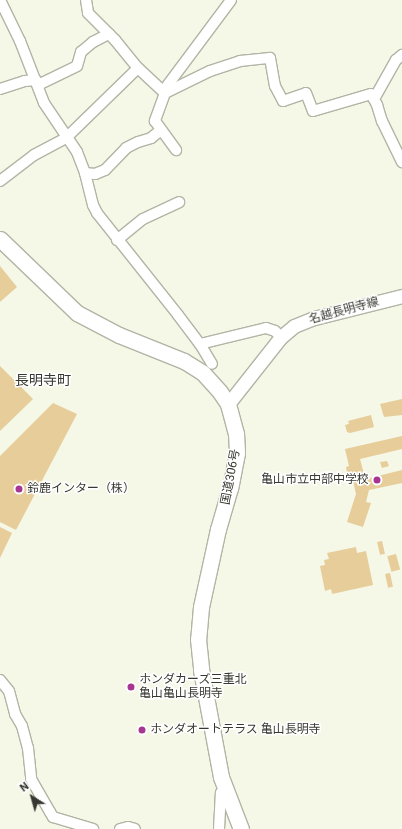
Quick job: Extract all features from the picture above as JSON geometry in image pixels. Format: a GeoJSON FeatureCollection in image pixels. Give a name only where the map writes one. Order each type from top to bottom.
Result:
{"type":"FeatureCollection","features":[{"type":"Feature","properties":{"kind":"highway","name":"国道306号"},"geometry":{"type":"LineString","coordinates":[[0,239],[77,313],[119,335],[184,360],[203,373],[220,392],[228,404],[236,433],[237,453],[230,488],[218,529],[201,607],[198,639],[213,733],[225,786],[241,829]]}},
{"type":"Feature","properties":{"kind":"main road","name":"名越長明寺線"},"geometry":{"type":"LineString","coordinates":[[228,404],[281,336],[294,326],[314,318],[402,296]]}},
{"type":"Feature","properties":{"kind":"street"},"geometry":{"type":"LineString","coordinates":[[0,0],[3,16],[37,82],[44,103],[66,138],[77,152],[85,173],[95,209],[117,240],[200,344],[212,364]]}},
{"type":"Feature","properties":{"kind":"street"},"geometry":{"type":"LineString","coordinates":[[86,0],[88,13],[109,34],[138,68],[152,82],[164,91]]}},
{"type":"Feature","properties":{"kind":"street"},"geometry":{"type":"LineString","coordinates":[[176,150],[155,121],[164,91],[231,0]]}},
{"type":"Feature","properties":{"kind":"street"},"geometry":{"type":"LineString","coordinates":[[0,89],[25,81],[37,82],[77,66],[81,52],[93,42],[109,34]]}},
{"type":"Feature","properties":{"kind":"street"},"geometry":{"type":"LineString","coordinates":[[374,99],[396,60],[402,55]]}},
{"type":"Feature","properties":{"kind":"street"},"geometry":{"type":"LineString","coordinates":[[164,91],[210,71],[240,61],[270,58],[275,86],[283,101],[306,93],[313,111],[371,94],[402,162]]}},
{"type":"Feature","properties":{"kind":"street"},"geometry":{"type":"LineString","coordinates":[[0,181],[34,155],[66,138],[138,68]]}},
{"type":"Feature","properties":{"kind":"street"},"geometry":{"type":"LineString","coordinates":[[85,173],[95,174],[105,170],[126,148],[151,138],[161,130]]}},
{"type":"Feature","properties":{"kind":"street"},"geometry":{"type":"LineString","coordinates":[[117,240],[143,219],[179,202]]}},
{"type":"Feature","properties":{"kind":"street"},"geometry":{"type":"LineString","coordinates":[[200,344],[266,328],[281,336]]}},
{"type":"Feature","properties":{"kind":"street"},"geometry":{"type":"LineString","coordinates":[[0,680],[9,691],[15,714],[22,726],[28,748],[31,779],[53,817],[93,829]]}},
{"type":"Feature","properties":{"kind":"street"},"geometry":{"type":"LineString","coordinates":[[219,829],[221,792],[225,786]]}},
{"type":"Feature","properties":{"kind":"street"},"geometry":{"type":"LineString","coordinates":[[120,829],[135,829]]}},
{"type":"Feature","properties":{"kind":"building"},"geometry":{"type":"Polygon","coordinates":[[[0,266],[17,287],[0,302],[0,266]]]}},
{"type":"Feature","properties":{"kind":"building"},"geometry":{"type":"Polygon","coordinates":[[[0,366],[33,399],[0,431],[0,366]]]}},
{"type":"Feature","properties":{"kind":"building"},"geometry":{"type":"Polygon","coordinates":[[[402,399],[402,415],[384,417],[380,404],[402,399]]]}},
{"type":"Feature","properties":{"kind":"building","name":"鈴鹿インター（株）"},"geometry":{"type":"Polygon","coordinates":[[[53,403],[77,414],[16,530],[0,522],[0,456],[53,403]]]}},
{"type":"Feature","properties":{"kind":"building"},"geometry":{"type":"Polygon","coordinates":[[[371,415],[374,427],[350,433],[347,432],[345,425],[349,424],[348,421],[371,415]]]}},
{"type":"Feature","properties":{"kind":"building","name":"亀山市立中部中学校"},"geometry":{"type":"Polygon","coordinates":[[[402,436],[402,449],[360,459],[364,474],[370,478],[402,470],[402,483],[369,490],[366,502],[371,503],[363,527],[347,522],[356,494],[352,476],[348,477],[346,467],[349,466],[345,449],[402,436]]]}},
{"type":"Feature","properties":{"kind":"building"},"geometry":{"type":"Polygon","coordinates":[[[387,461],[389,466],[382,468],[380,462],[387,461]]]}},
{"type":"Feature","properties":{"kind":"building"},"geometry":{"type":"Polygon","coordinates":[[[0,527],[12,533],[0,558],[0,527]]]}},
{"type":"Feature","properties":{"kind":"building"},"geometry":{"type":"Polygon","coordinates":[[[382,541],[385,554],[380,555],[377,542],[382,541]]]}},
{"type":"Feature","properties":{"kind":"building"},"geometry":{"type":"Polygon","coordinates":[[[356,547],[357,553],[366,551],[373,585],[332,594],[331,589],[325,591],[320,566],[325,565],[324,560],[329,559],[327,553],[356,547]]]}},
{"type":"Feature","properties":{"kind":"building"},"geometry":{"type":"Polygon","coordinates":[[[396,554],[400,569],[391,572],[387,556],[396,554]]]}},
{"type":"Feature","properties":{"kind":"building"},"geometry":{"type":"Polygon","coordinates":[[[390,573],[393,587],[388,588],[385,574],[390,573]]]}},
{"type":"Feature","properties":{"kind":"place","name":"亀山市立中部中学校"},"geometry":{"type":"Point","coordinates":[377,480]}},
{"type":"Feature","properties":{"kind":"place","name":"鈴鹿インター（株）"},"geometry":{"type":"Point","coordinates":[19,489]}},
{"type":"Feature","properties":{"kind":"place","name":"ホンダカーズ三重北 亀山亀山長明寺"},"geometry":{"type":"Point","coordinates":[131,687]}},
{"type":"Feature","properties":{"kind":"place","name":"ホンダオートテラス 亀山長明寺"},"geometry":{"type":"Point","coordinates":[142,730]}},
{"type":"Feature","properties":{"kind":"district","name":"長明寺町"},"geometry":{"type":"Point","coordinates":[43,380]}}]}
